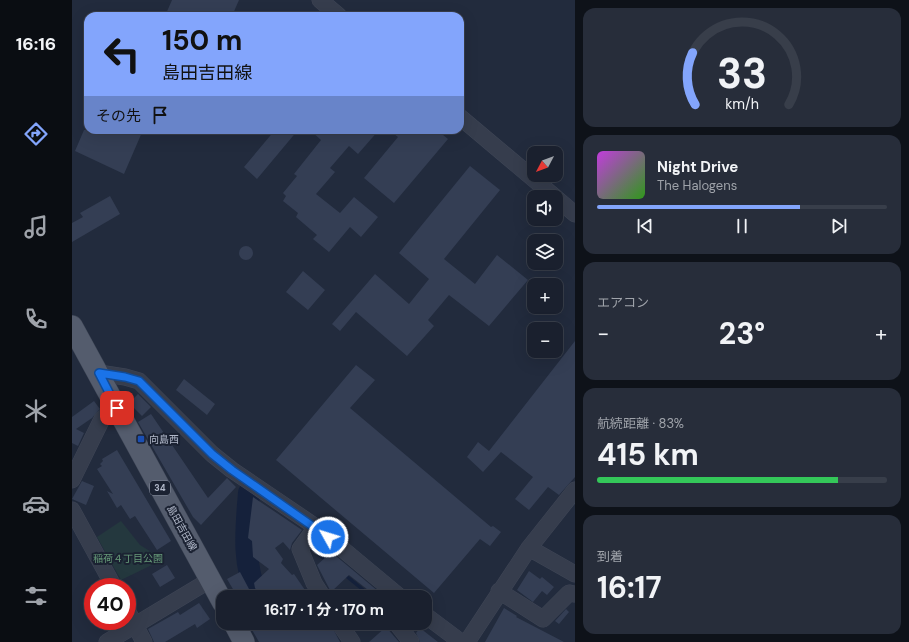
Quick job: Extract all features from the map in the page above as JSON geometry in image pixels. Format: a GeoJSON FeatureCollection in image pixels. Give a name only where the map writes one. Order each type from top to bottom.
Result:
{"type":"FeatureCollection","features":[{"type":"Feature","properties":{"kind":"main road","name":"島田吉田線"},"geometry":{"type":"LineString","coordinates":[[72,326],[99,373],[216,591]]}},
{"type":"Feature","properties":{"kind":"main road"},"geometry":{"type":"LineString","coordinates":[[238,630],[244,642]]}},
{"type":"Feature","properties":{"kind":"street"},"geometry":{"type":"LineString","coordinates":[[320,0],[334,12]]}},
{"type":"Feature","properties":{"kind":"street"},"geometry":{"type":"LineString","coordinates":[[464,120],[547,190]]}},
{"type":"Feature","properties":{"kind":"street"},"geometry":{"type":"LineString","coordinates":[[563,204],[575,214]]}},
{"type":"Feature","properties":{"kind":"street"},"geometry":{"type":"LineString","coordinates":[[99,373],[139,381],[212,454],[232,470],[316,527],[392,590]]}},
{"type":"Feature","properties":{"kind":"street"},"geometry":{"type":"LineString","coordinates":[[72,480],[102,419],[117,408]]}},
{"type":"Feature","properties":{"kind":"street"},"geometry":{"type":"LineString","coordinates":[[467,642],[499,591],[529,548],[575,490]]}},
{"type":"Feature","properties":{"kind":"street"},"geometry":{"type":"LineString","coordinates":[[72,510],[109,578]]}},
{"type":"Feature","properties":{"kind":"street"},"geometry":{"type":"LineString","coordinates":[[316,527],[300,549],[314,583],[318,590]]}},
{"type":"Feature","properties":{"kind":"street"},"geometry":{"type":"LineString","coordinates":[[529,548],[575,574]]}},
{"type":"Feature","properties":{"kind":"street"},"geometry":{"type":"LineString","coordinates":[[136,624],[210,580]]}},
{"type":"Feature","properties":{"kind":"street"},"geometry":{"type":"LineString","coordinates":[[499,591],[543,619],[561,599],[569,593],[575,594]]}},
{"type":"Feature","properties":{"kind":"street"},"geometry":{"type":"LineString","coordinates":[[432,620],[461,642]]}},
{"type":"Feature","properties":{"kind":"street"},"geometry":{"type":"LineString","coordinates":[[136,627],[144,642]]}},
{"type":"Feature","properties":{"kind":"street"},"geometry":{"type":"LineString","coordinates":[[107,642],[127,630]]}},
{"type":"Feature","properties":{"kind":"street"},"geometry":{"type":"LineString","coordinates":[[344,630],[352,642]]}},
{"type":"Feature","properties":{"kind":"street"},"geometry":{"type":"LineString","coordinates":[[402,630],[411,642]]}},
{"type":"Feature","properties":{"kind":"green space","name":"稲荷４丁目公園"},"geometry":{"type":"Polygon","coordinates":[[[121,521],[140,545],[153,553],[156,563],[125,578],[120,578],[97,537],[121,521]]]}},
{"type":"Feature","properties":{"kind":"building"},"geometry":{"type":"Polygon","coordinates":[[[172,0],[239,0],[234,12],[167,12],[172,0]]]}},
{"type":"Feature","properties":{"kind":"building"},"geometry":{"type":"Polygon","coordinates":[[[84,130],[84,134],[141,134],[124,174],[75,151],[84,130]]]}},
{"type":"Feature","properties":{"kind":"building"},"geometry":{"type":"Polygon","coordinates":[[[272,134],[295,134],[257,179],[244,167],[272,134]]]}},
{"type":"Feature","properties":{"kind":"building"},"geometry":{"type":"Polygon","coordinates":[[[314,134],[376,134],[358,154],[349,146],[330,168],[335,172],[316,194],[340,213],[354,197],[378,217],[361,237],[350,227],[329,252],[313,239],[317,235],[296,217],[298,213],[283,201],[286,196],[283,193],[297,176],[294,174],[321,140],[314,134]]]}},
{"type":"Feature","properties":{"kind":"building"},"geometry":{"type":"Polygon","coordinates":[[[394,134],[442,134],[448,139],[394,203],[364,178],[398,137],[394,134]]]}},
{"type":"Feature","properties":{"kind":"building"},"geometry":{"type":"Polygon","coordinates":[[[470,166],[500,190],[444,259],[475,284],[497,255],[527,279],[527,281],[489,326],[449,295],[428,320],[434,326],[407,356],[356,312],[340,331],[332,324],[375,274],[409,304],[429,279],[399,253],[470,166]]]}},
{"type":"Feature","properties":{"kind":"building"},"geometry":{"type":"Polygon","coordinates":[[[110,196],[120,214],[72,242],[72,223],[83,217],[80,213],[110,196]]]}},
{"type":"Feature","properties":{"kind":"building"},"geometry":{"type":"Polygon","coordinates":[[[243,246],[249,246],[253,250],[253,256],[249,260],[243,260],[239,256],[239,250],[243,246]]]}},
{"type":"Feature","properties":{"kind":"building"},"geometry":{"type":"Polygon","coordinates":[[[303,271],[325,290],[308,310],[286,292],[303,271]]]}},
{"type":"Feature","properties":{"kind":"building"},"geometry":{"type":"Polygon","coordinates":[[[575,341],[575,477],[559,495],[548,487],[529,510],[515,499],[533,477],[501,452],[483,472],[467,457],[478,442],[489,451],[575,341]]]}},
{"type":"Feature","properties":{"kind":"building"},"geometry":{"type":"Polygon","coordinates":[[[356,365],[375,380],[350,408],[491,527],[493,526],[501,532],[490,546],[480,539],[434,593],[276,460],[356,365]]]}},
{"type":"Feature","properties":{"kind":"building"},"geometry":{"type":"Polygon","coordinates":[[[184,379],[215,404],[207,415],[176,390],[184,379]]]}},
{"type":"Feature","properties":{"kind":"building"},"geometry":{"type":"Polygon","coordinates":[[[138,394],[151,407],[142,416],[129,403],[138,394]]]}},
{"type":"Feature","properties":{"kind":"building"},"geometry":{"type":"Polygon","coordinates":[[[94,401],[100,409],[92,418],[76,429],[84,433],[78,446],[72,443],[72,417],[94,401]]]}},
{"type":"Feature","properties":{"kind":"building"},"geometry":{"type":"Polygon","coordinates":[[[151,414],[208,498],[227,478],[236,487],[201,525],[193,517],[138,422],[151,414]]]}},
{"type":"Feature","properties":{"kind":"building"},"geometry":{"type":"Polygon","coordinates":[[[117,450],[171,541],[157,550],[135,516],[130,519],[121,505],[117,508],[107,491],[113,494],[97,469],[102,466],[100,464],[103,461],[102,459],[117,450]]]}},
{"type":"Feature","properties":{"kind":"building"},"geometry":{"type":"Polygon","coordinates":[[[82,481],[94,486],[86,505],[72,499],[82,481]]]}},
{"type":"Feature","properties":{"kind":"building"},"geometry":{"type":"Polygon","coordinates":[[[253,497],[302,530],[292,543],[290,550],[283,542],[275,548],[283,559],[281,563],[292,575],[294,574],[305,590],[256,590],[254,583],[269,569],[253,557],[252,541],[248,538],[253,497]]]}},
{"type":"Feature","properties":{"kind":"building"},"geometry":{"type":"Polygon","coordinates":[[[318,541],[377,590],[368,590],[349,575],[333,590],[330,590],[317,565],[327,556],[314,546],[318,541]]]}},
{"type":"Feature","properties":{"kind":"building"},"geometry":{"type":"Polygon","coordinates":[[[167,565],[175,578],[160,587],[152,574],[167,565]]]}},
{"type":"Feature","properties":{"kind":"building"},"geometry":{"type":"Polygon","coordinates":[[[529,571],[540,579],[542,577],[554,587],[547,595],[542,591],[533,602],[517,590],[529,571]]]}},
{"type":"Feature","properties":{"kind":"building"},"geometry":{"type":"Polygon","coordinates":[[[240,572],[249,589],[233,590],[227,579],[240,572]]]}},
{"type":"Feature","properties":{"kind":"building"},"geometry":{"type":"Polygon","coordinates":[[[199,603],[210,619],[197,628],[195,624],[165,642],[154,642],[148,629],[178,612],[180,615],[199,603]]]}},
{"type":"Feature","properties":{"kind":"building"},"geometry":{"type":"Polygon","coordinates":[[[504,608],[517,616],[516,617],[564,642],[485,642],[504,608]]]}},
{"type":"Feature","properties":{"kind":"building"},"geometry":{"type":"Polygon","coordinates":[[[566,609],[569,612],[559,624],[555,621],[566,609]]]}},
{"type":"Feature","properties":{"kind":"building"},"geometry":{"type":"Polygon","coordinates":[[[252,630],[334,630],[340,642],[259,642],[252,630]]]}},
{"type":"Feature","properties":{"kind":"building"},"geometry":{"type":"Polygon","coordinates":[[[383,630],[389,630],[399,642],[369,642],[383,630]]]}},
{"type":"Feature","properties":{"kind":"building"},"geometry":{"type":"Polygon","coordinates":[[[418,630],[423,630],[438,642],[420,642],[416,633],[418,630]]]}},
{"type":"Feature","properties":{"kind":"waterway"},"geometry":{"type":"LineString","coordinates":[[249,493],[246,546],[249,572],[255,590]]}},
{"type":"Feature","properties":{"kind":"waterway"},"geometry":{"type":"LineString","coordinates":[[310,547],[327,561]]}},
{"type":"Feature","properties":{"kind":"waterway"},"geometry":{"type":"LineString","coordinates":[[345,575],[363,590]]}},
{"type":"Feature","properties":{"kind":"place","name":"向島西"},"geometry":{"type":"Point","coordinates":[141,439]}},
{"type":"Feature","properties":{"kind":"route"},"geometry":{"type":"LineString","coordinates":[[117,408],[99,373],[139,381],[212,454],[232,470],[316,527],[328,537]]}}]}
